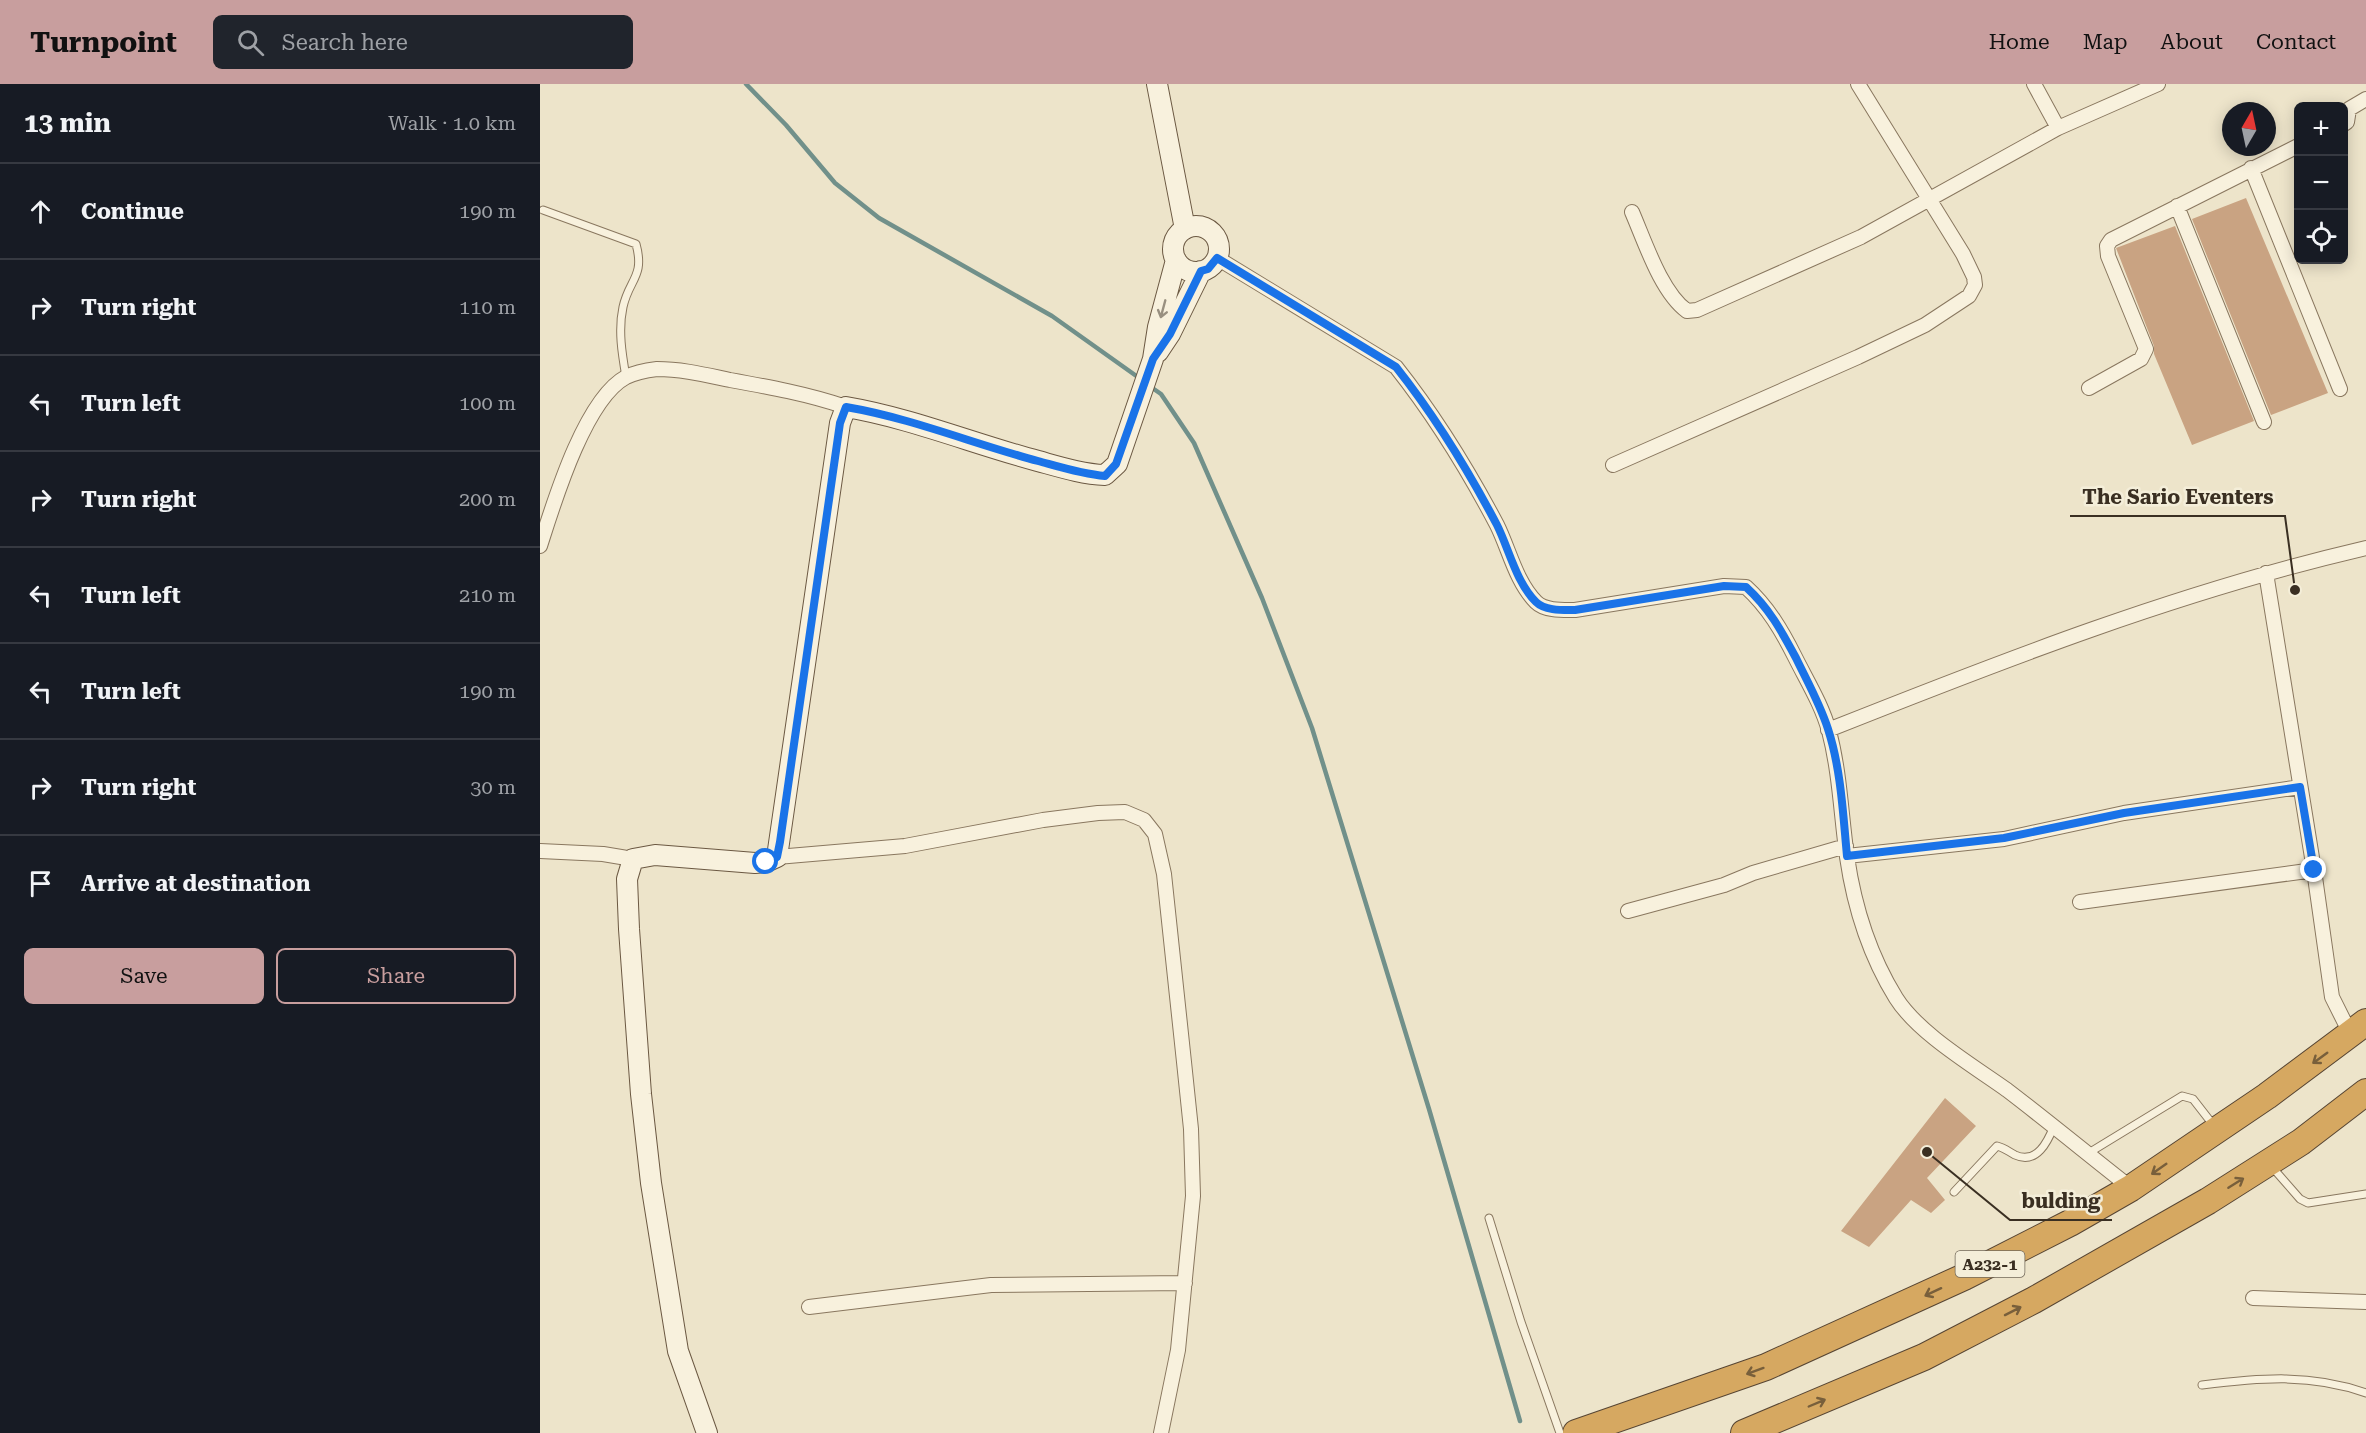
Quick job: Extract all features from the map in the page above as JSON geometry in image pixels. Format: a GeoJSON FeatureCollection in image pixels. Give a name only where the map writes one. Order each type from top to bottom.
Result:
{"type":"FeatureCollection","features":[{"type":"Feature","properties":{"kind":"highway","name":"A232-1"},"geometry":{"type":"LineString","coordinates":[[1576,1433],[1766,1368],[1964,1277],[2070,1223],[2131,1188],[2217,1130],[2358,1029]]}},
{"type":"Feature","properties":{"kind":"highway","name":"A232-1"},"geometry":{"type":"LineString","coordinates":[[1744,1433],[1934,1352],[2044,1294],[2208,1200],[2301,1142],[2366,1092]]}},
{"type":"Feature","properties":{"kind":"street"},"geometry":{"type":"LineString","coordinates":[[1157,84],[1185,229]]}},
{"type":"Feature","properties":{"kind":"street"},"geometry":{"type":"LineString","coordinates":[[1613,465],[1858,357],[1925,325],[1969,296],[1975,285],[1974,277],[1946,223],[1929,201],[1858,84]]}},
{"type":"Feature","properties":{"kind":"street"},"geometry":{"type":"LineString","coordinates":[[2034,84],[2058,128]]}},
{"type":"Feature","properties":{"kind":"street"},"geometry":{"type":"LineString","coordinates":[[1632,212],[1666,285],[1680,306],[1687,311],[1697,310],[1861,237],[2058,128],[2158,84]]}},
{"type":"Feature","properties":{"kind":"street"},"geometry":{"type":"LineString","coordinates":[[2348,116],[2349,109],[2366,99]]}},
{"type":"Feature","properties":{"kind":"street"},"geometry":{"type":"LineString","coordinates":[[2089,388],[2141,359],[2146,349],[2108,256],[2107,246],[2111,240],[2294,148]]}},
{"type":"Feature","properties":{"kind":"street"},"geometry":{"type":"LineString","coordinates":[[2251,168],[2340,389]]}},
{"type":"Feature","properties":{"kind":"street"},"geometry":{"type":"LineString","coordinates":[[2177,206],[2264,422]]}},
{"type":"Feature","properties":{"kind":"street"},"geometry":{"type":"LineString","coordinates":[[1198,226],[1211,232],[1218,244],[1217,258],[1208,269],[1187,270],[1176,260],[1175,240],[1185,229],[1198,226]]}},
{"type":"Feature","properties":{"kind":"street"},"geometry":{"type":"LineString","coordinates":[[1217,258],[1396,367],[1455,452],[1497,526],[1529,594],[1538,604],[1554,610],[1575,610],[1724,586],[1746,587],[1763,602],[1782,631],[1817,699],[1828,730],[1838,778],[1846,851],[1853,889],[1870,943],[1897,999],[1918,1025],[2054,1126],[2131,1188]]}},
{"type":"Feature","properties":{"kind":"street"},"geometry":{"type":"LineString","coordinates":[[540,546],[552,508],[590,415],[608,393],[626,377],[656,369],[697,373],[820,398],[846,407],[906,421],[986,447],[1087,474],[1105,476],[1116,464],[1153,359],[1158,327],[1176,260]]}},
{"type":"Feature","properties":{"kind":"street"},"geometry":{"type":"LineString","coordinates":[[1153,359],[1170,334],[1201,271]]}},
{"type":"Feature","properties":{"kind":"street"},"geometry":{"type":"LineString","coordinates":[[777,857],[840,423],[846,407]]}},
{"type":"Feature","properties":{"kind":"street"},"geometry":{"type":"LineString","coordinates":[[1828,730],[2070,636],[2266,573],[2366,548]]}},
{"type":"Feature","properties":{"kind":"street"},"geometry":{"type":"LineString","coordinates":[[2266,573],[2314,870],[2332,998],[2358,1029]]}},
{"type":"Feature","properties":{"kind":"street"},"geometry":{"type":"LineString","coordinates":[[1628,911],[1724,885],[1753,873],[1846,851],[2004,838],[2124,813],[2300,787]]}},
{"type":"Feature","properties":{"kind":"street"},"geometry":{"type":"LineString","coordinates":[[540,851],[603,854],[633,859],[655,855],[766,862],[777,857],[905,846],[1043,820],[1098,813],[1125,812],[1144,820],[1155,834],[1164,874],[1191,1129],[1192,1196],[1185,1283],[1178,1350],[1161,1433]]}},
{"type":"Feature","properties":{"kind":"street"},"geometry":{"type":"LineString","coordinates":[[633,859],[627,879],[629,929],[641,1094],[651,1183],[678,1351],[707,1433]]}},
{"type":"Feature","properties":{"kind":"street"},"geometry":{"type":"LineString","coordinates":[[2080,902],[2314,870]]}},
{"type":"Feature","properties":{"kind":"street"},"geometry":{"type":"LineString","coordinates":[[809,1307],[991,1285],[1185,1283]]}},
{"type":"Feature","properties":{"kind":"street"},"geometry":{"type":"LineString","coordinates":[[2253,1298],[2366,1302]]}},
{"type":"Feature","properties":{"kind":"lane"},"geometry":{"type":"LineString","coordinates":[[543,210],[636,244],[640,260],[639,267],[623,305],[620,332],[626,377]]}},
{"type":"Feature","properties":{"kind":"lane"},"geometry":{"type":"LineString","coordinates":[[2087,1154],[2182,1096],[2193,1099],[2217,1130]]}},
{"type":"Feature","properties":{"kind":"lane"},"geometry":{"type":"LineString","coordinates":[[1954,1192],[1997,1146],[2017,1156],[2031,1156],[2045,1148],[2054,1126]]}},
{"type":"Feature","properties":{"kind":"lane"},"geometry":{"type":"LineString","coordinates":[[2268,1162],[2300,1199],[2308,1203],[2366,1194]]}},
{"type":"Feature","properties":{"kind":"lane"},"geometry":{"type":"LineString","coordinates":[[1489,1218],[1521,1322],[1560,1433]]}},
{"type":"Feature","properties":{"kind":"lane"},"geometry":{"type":"LineString","coordinates":[[2202,1385],[2265,1378],[2340,1384],[2366,1393]]}},
{"type":"Feature","properties":{"kind":"building"},"geometry":{"type":"Polygon","coordinates":[[[2246,198],[2328,393],[2271,415],[2192,219],[2246,198]]]}},
{"type":"Feature","properties":{"kind":"building"},"geometry":{"type":"Polygon","coordinates":[[[2175,226],[2254,421],[2192,445],[2154,354],[2154,346],[2116,248],[2175,226]]]}},
{"type":"Feature","properties":{"kind":"building"},"geometry":{"type":"Polygon","coordinates":[[[1945,1098],[1976,1126],[1927,1178],[1945,1200],[1931,1213],[1911,1200],[1869,1247],[1841,1231],[1945,1098]]]}},
{"type":"Feature","properties":{"kind":"waterway"},"geometry":{"type":"LineString","coordinates":[[746,84],[786,125],[835,183],[879,218],[1052,316],[1142,380]]}},
{"type":"Feature","properties":{"kind":"waterway"},"geometry":{"type":"LineString","coordinates":[[1148,385],[1161,394],[1194,443],[1262,598],[1312,728],[1429,1109],[1520,1421]]}},
{"type":"Feature","properties":{"kind":"place","name":"The Sario Eventers"},"geometry":{"type":"Point","coordinates":[2295,590]}},
{"type":"Feature","properties":{"kind":"place","name":"bulding"},"geometry":{"type":"Point","coordinates":[1927,1152]}},
{"type":"Feature","properties":{"kind":"route"},"geometry":{"type":"LineString","coordinates":[[766,862],[777,857],[780,842],[840,423],[846,407],[906,421],[986,447],[1087,474],[1105,476],[1116,464],[1153,359],[1170,334],[1201,271],[1208,269],[1217,258],[1396,367],[1455,452],[1497,526],[1529,594],[1538,604],[1554,610],[1575,610],[1724,586],[1746,587],[1763,602],[1782,631],[1817,699],[1828,730],[1838,778],[1847,856],[2004,838],[2124,813],[2300,787],[2314,870]]}}]}
